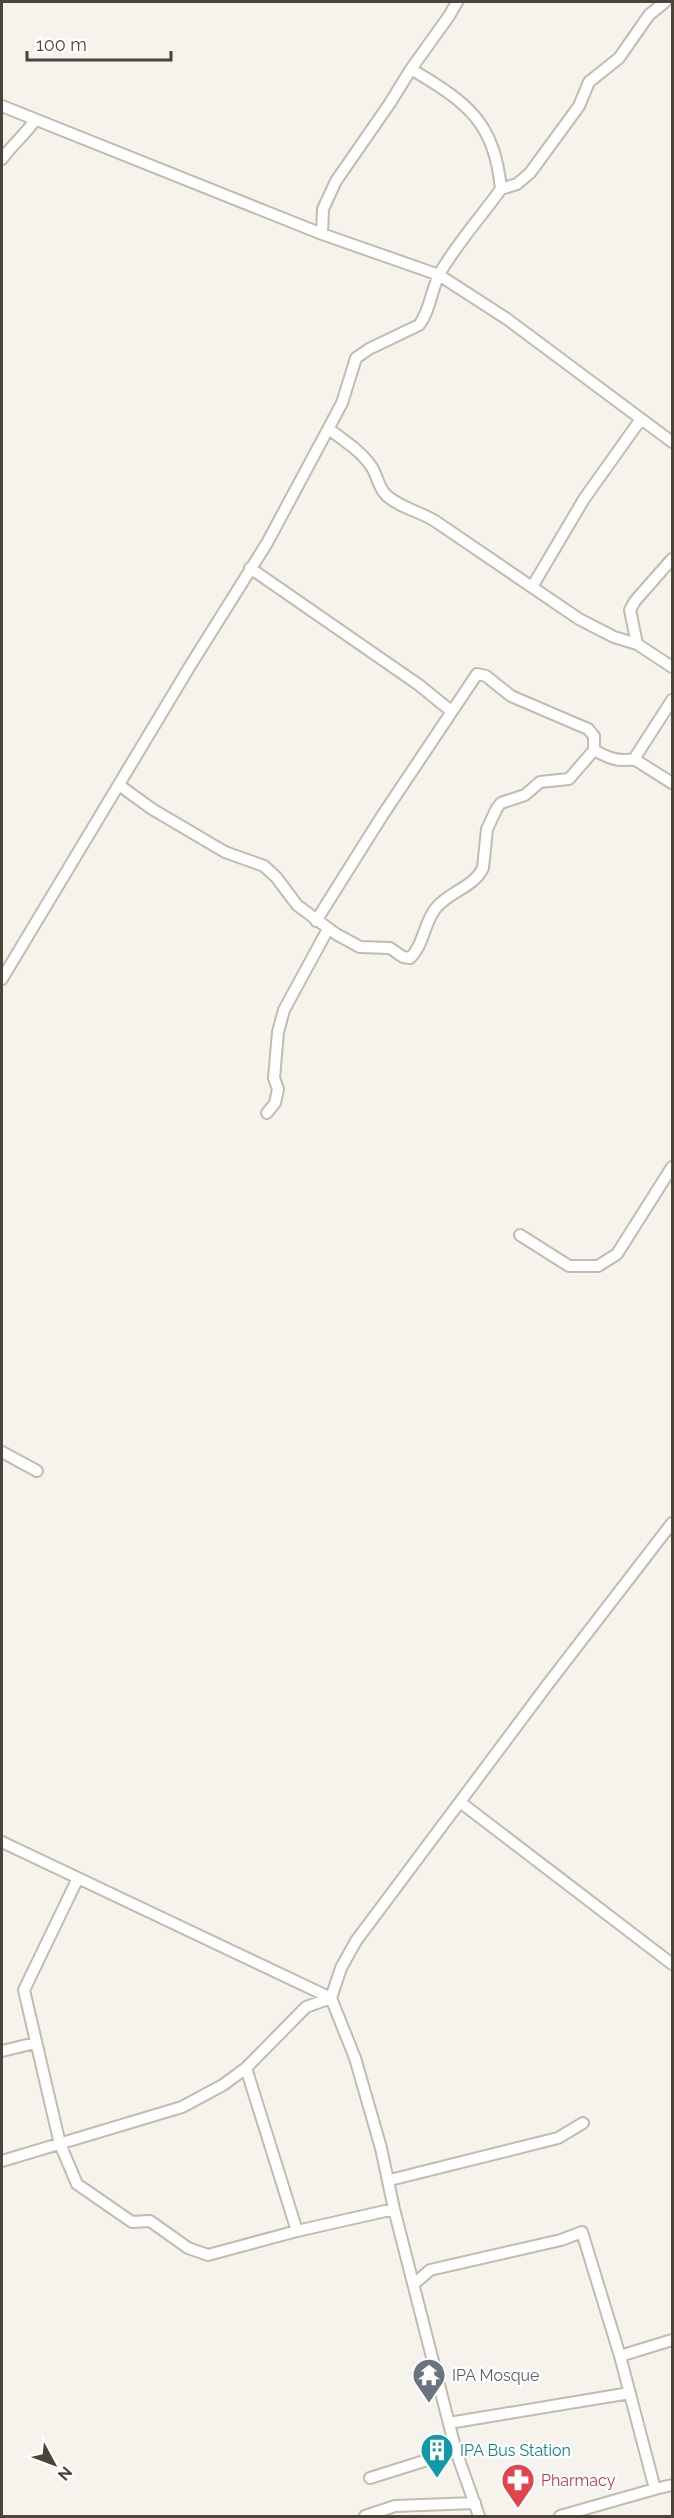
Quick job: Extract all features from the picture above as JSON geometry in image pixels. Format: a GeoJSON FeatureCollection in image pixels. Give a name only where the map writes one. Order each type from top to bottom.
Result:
{"type":"FeatureCollection","features":[{"type":"Feature","properties":{"kind":"street"},"geometry":{"type":"LineString","coordinates":[[322,234],[323,209],[336,181],[449,16],[456,2]]}},
{"type":"Feature","properties":{"kind":"street"},"geometry":{"type":"LineString","coordinates":[[2,979],[250,567],[267,543],[342,402],[356,358],[375,346],[419,326],[424,319],[439,275],[501,189],[517,184],[530,173],[579,105],[589,82],[619,58],[649,15],[665,2]]}},
{"type":"Feature","properties":{"kind":"street"},"geometry":{"type":"LineString","coordinates":[[411,69],[453,94],[482,124],[498,160],[501,189]]}},
{"type":"Feature","properties":{"kind":"street"},"geometry":{"type":"LineString","coordinates":[[2,106],[322,234],[439,275],[507,319],[672,442]]}},
{"type":"Feature","properties":{"kind":"street"},"geometry":{"type":"LineString","coordinates":[[2,159],[14,143],[25,135],[34,120]]}},
{"type":"Feature","properties":{"kind":"street"},"geometry":{"type":"LineString","coordinates":[[532,587],[584,500],[641,419]]}},
{"type":"Feature","properties":{"kind":"street"},"geometry":{"type":"LineString","coordinates":[[329,429],[366,459],[373,468],[384,493],[402,506],[435,521],[579,619],[614,638],[638,644],[672,667]]}},
{"type":"Feature","properties":{"kind":"street"},"geometry":{"type":"LineString","coordinates":[[638,644],[630,610],[634,601],[672,559]]}},
{"type":"Feature","properties":{"kind":"street"},"geometry":{"type":"LineString","coordinates":[[250,567],[410,678],[451,711]]}},
{"type":"Feature","properties":{"kind":"street"},"geometry":{"type":"LineString","coordinates":[[119,785],[152,809],[225,852],[264,866],[276,877],[297,905],[316,921],[328,929],[360,947],[390,948],[403,957],[410,958],[415,953],[437,906],[474,881],[483,868],[487,829],[501,803],[525,795],[540,782],[569,779],[594,750],[594,736],[588,729],[511,696],[477,674],[316,921]]}},
{"type":"Feature","properties":{"kind":"street"},"geometry":{"type":"LineString","coordinates":[[634,759],[672,700]]}},
{"type":"Feature","properties":{"kind":"street"},"geometry":{"type":"LineString","coordinates":[[594,750],[616,760],[634,759],[672,783]]}},
{"type":"Feature","properties":{"kind":"street"},"geometry":{"type":"LineString","coordinates":[[267,1113],[275,1103],[278,1089],[274,1078],[278,1032],[284,1010],[328,929]]}},
{"type":"Feature","properties":{"kind":"street"},"geometry":{"type":"LineString","coordinates":[[520,1235],[569,1266],[598,1266],[616,1254],[672,1167]]}},
{"type":"Feature","properties":{"kind":"street"},"geometry":{"type":"LineString","coordinates":[[2,1452],[37,1471]]}},
{"type":"Feature","properties":{"kind":"street"},"geometry":{"type":"LineString","coordinates":[[479,2517],[456,2451],[394,2209],[390,2181],[355,2058],[331,1998],[341,1968],[356,1941],[672,1523]]}},
{"type":"Feature","properties":{"kind":"street"},"geometry":{"type":"LineString","coordinates":[[460,1802],[672,1964]]}},
{"type":"Feature","properties":{"kind":"street"},"geometry":{"type":"LineString","coordinates":[[2,1842],[331,1998]]}},
{"type":"Feature","properties":{"kind":"street"},"geometry":{"type":"LineString","coordinates":[[78,1878],[24,1990],[60,2144],[77,2184],[132,2222],[150,2221],[188,2248],[208,2255],[297,2231],[394,2209]]}},
{"type":"Feature","properties":{"kind":"street"},"geometry":{"type":"LineString","coordinates":[[2,2161],[182,2107],[223,2085],[246,2068],[306,2007],[331,1998]]}},
{"type":"Feature","properties":{"kind":"street"},"geometry":{"type":"LineString","coordinates":[[2,2051],[35,2043]]}},
{"type":"Feature","properties":{"kind":"street"},"geometry":{"type":"LineString","coordinates":[[246,2068],[297,2231]]}},
{"type":"Feature","properties":{"kind":"street"},"geometry":{"type":"LineString","coordinates":[[390,2181],[558,2138],[583,2123]]}},
{"type":"Feature","properties":{"kind":"street"},"geometry":{"type":"LineString","coordinates":[[414,2284],[430,2270],[561,2240],[582,2232],[620,2356],[655,2489]]}},
{"type":"Feature","properties":{"kind":"street"},"geometry":{"type":"LineString","coordinates":[[620,2356],[672,2340]]}},
{"type":"Feature","properties":{"kind":"street"},"geometry":{"type":"LineString","coordinates":[[449,2423],[630,2393]]}},
{"type":"Feature","properties":{"kind":"street"},"geometry":{"type":"LineString","coordinates":[[370,2478],[456,2451]]}},
{"type":"Feature","properties":{"kind":"street"},"geometry":{"type":"LineString","coordinates":[[560,2517],[672,2485]]}},
{"type":"Feature","properties":{"kind":"street"},"geometry":{"type":"LineString","coordinates":[[365,2517],[394,2506],[475,2503]]}},
{"type":"Feature","properties":{"kind":"place","name":"IPA Mosque"},"geometry":{"type":"Point","coordinates":[429,2404]}},
{"type":"Feature","properties":{"kind":"place","name":"IPA Bus Station"},"geometry":{"type":"Point","coordinates":[437,2479]}},
{"type":"Feature","properties":{"kind":"place","name":"Pharmacy"},"geometry":{"type":"Point","coordinates":[518,2509]}}]}
